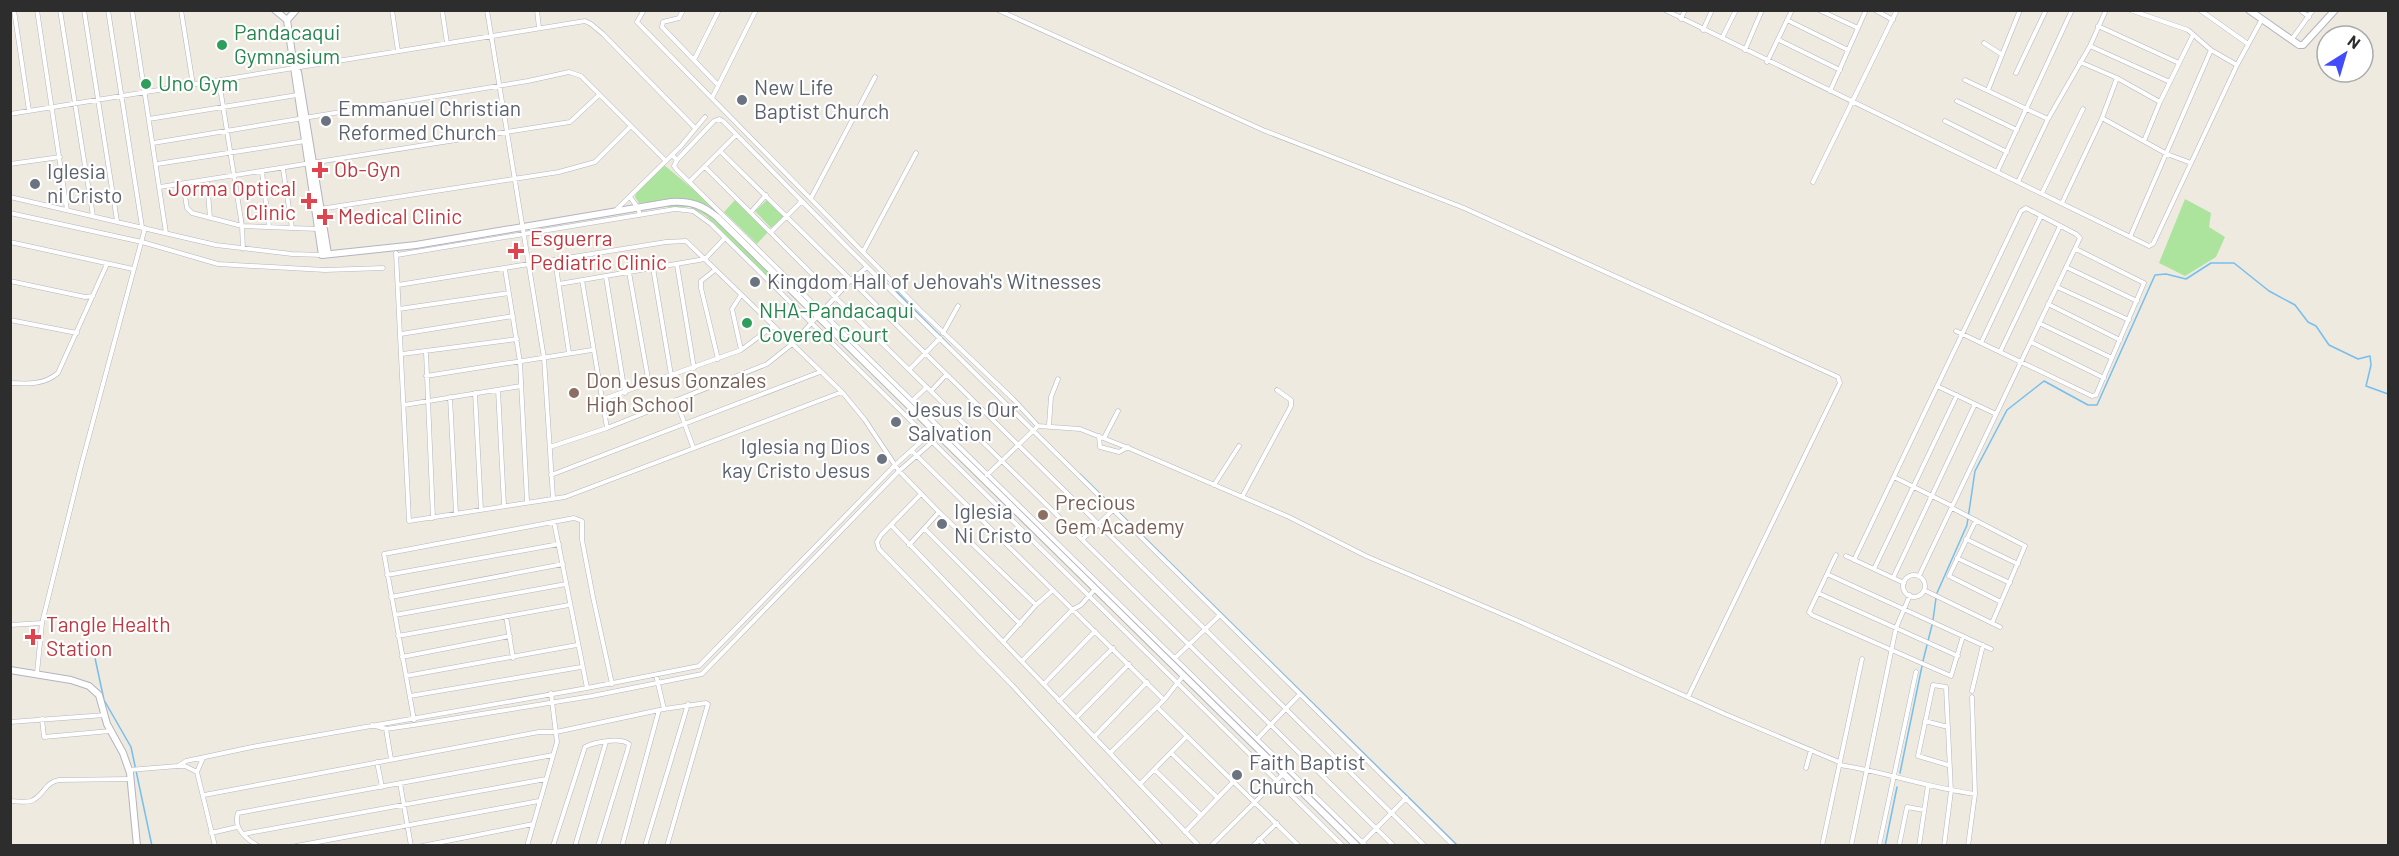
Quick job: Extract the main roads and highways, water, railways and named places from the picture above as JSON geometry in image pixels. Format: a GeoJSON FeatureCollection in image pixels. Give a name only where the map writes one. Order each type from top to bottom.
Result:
{"type":"FeatureCollection","features":[{"type":"Feature","properties":{"kind":"waterway"},"geometry":{"type":"LineString","coordinates":[[1937,593],[1967,525],[1975,471],[2007,410],[2044,381],[2088,405],[2097,405],[2155,275],[2166,274],[2186,279],[2211,263],[2234,263],[2269,291],[2295,305],[2308,322],[2316,326],[2329,345],[2358,359],[2370,356],[2371,365],[2366,386],[2388,394]]}},
{"type":"Feature","properties":{"kind":"waterway"},"geometry":{"type":"LineString","coordinates":[[895,290],[950,346]]}},
{"type":"Feature","properties":{"kind":"waterway"},"geometry":{"type":"LineString","coordinates":[[1080,474],[1458,846]]}},
{"type":"Feature","properties":{"kind":"waterway"},"geometry":{"type":"LineString","coordinates":[[1933,620],[1936,598]]}},
{"type":"Feature","properties":{"kind":"waterway"},"geometry":{"type":"LineString","coordinates":[[1923,661],[1932,625]]}},
{"type":"Feature","properties":{"kind":"waterway"},"geometry":{"type":"LineString","coordinates":[[92,644],[104,700],[131,747],[152,846]]}},
{"type":"Feature","properties":{"kind":"waterway"},"geometry":{"type":"LineString","coordinates":[[1900,773],[1922,666]]}},
{"type":"Feature","properties":{"kind":"waterway"},"geometry":{"type":"LineString","coordinates":[[1885,846],[1897,787]]}},
{"type":"Feature","properties":{"kind":"place","name":"Pandacaqui Gymnasium"},"geometry":{"type":"Point","coordinates":[222,45]}},
{"type":"Feature","properties":{"kind":"place","name":"Uno Gym"},"geometry":{"type":"Point","coordinates":[146,84]}},
{"type":"Feature","properties":{"kind":"place","name":"New Life Baptist Church"},"geometry":{"type":"Point","coordinates":[742,100]}},
{"type":"Feature","properties":{"kind":"place","name":"Emmanuel Christian Reformed Church"},"geometry":{"type":"Point","coordinates":[326,121]}},
{"type":"Feature","properties":{"kind":"place","name":"Ob-Gyn"},"geometry":{"type":"Point","coordinates":[320,170]}},
{"type":"Feature","properties":{"kind":"place","name":"Iglesia ni Cristo"},"geometry":{"type":"Point","coordinates":[35,184]}},
{"type":"Feature","properties":{"kind":"place","name":"Jorma Optical Clinic"},"geometry":{"type":"Point","coordinates":[309,201]}},
{"type":"Feature","properties":{"kind":"place","name":"Medical Clinic"},"geometry":{"type":"Point","coordinates":[325,217]}},
{"type":"Feature","properties":{"kind":"place","name":"Esguerra Pediatric Clinic"},"geometry":{"type":"Point","coordinates":[516,251]}},
{"type":"Feature","properties":{"kind":"place","name":"Kingdom Hall of Jehovah's Witnesses"},"geometry":{"type":"Point","coordinates":[755,282]}},
{"type":"Feature","properties":{"kind":"place","name":"NHA-Pandacaqui Covered Court"},"geometry":{"type":"Point","coordinates":[747,323]}},
{"type":"Feature","properties":{"kind":"place","name":"Don Jesus Gonzales High School"},"geometry":{"type":"Point","coordinates":[574,393]}},
{"type":"Feature","properties":{"kind":"place","name":"Jesus Is Our Salvation"},"geometry":{"type":"Point","coordinates":[896,422]}},
{"type":"Feature","properties":{"kind":"place","name":"Iglesia ng Dios kay Cristo Jesus"},"geometry":{"type":"Point","coordinates":[882,459]}},
{"type":"Feature","properties":{"kind":"place","name":"Precious Gem Academy"},"geometry":{"type":"Point","coordinates":[1043,515]}},
{"type":"Feature","properties":{"kind":"place","name":"Iglesia Ni Cristo"},"geometry":{"type":"Point","coordinates":[942,524]}},
{"type":"Feature","properties":{"kind":"place","name":"Tangle Health Station"},"geometry":{"type":"Point","coordinates":[33,637]}},
{"type":"Feature","properties":{"kind":"place","name":"Faith Baptist Church"},"geometry":{"type":"Point","coordinates":[1237,775]}}]}
